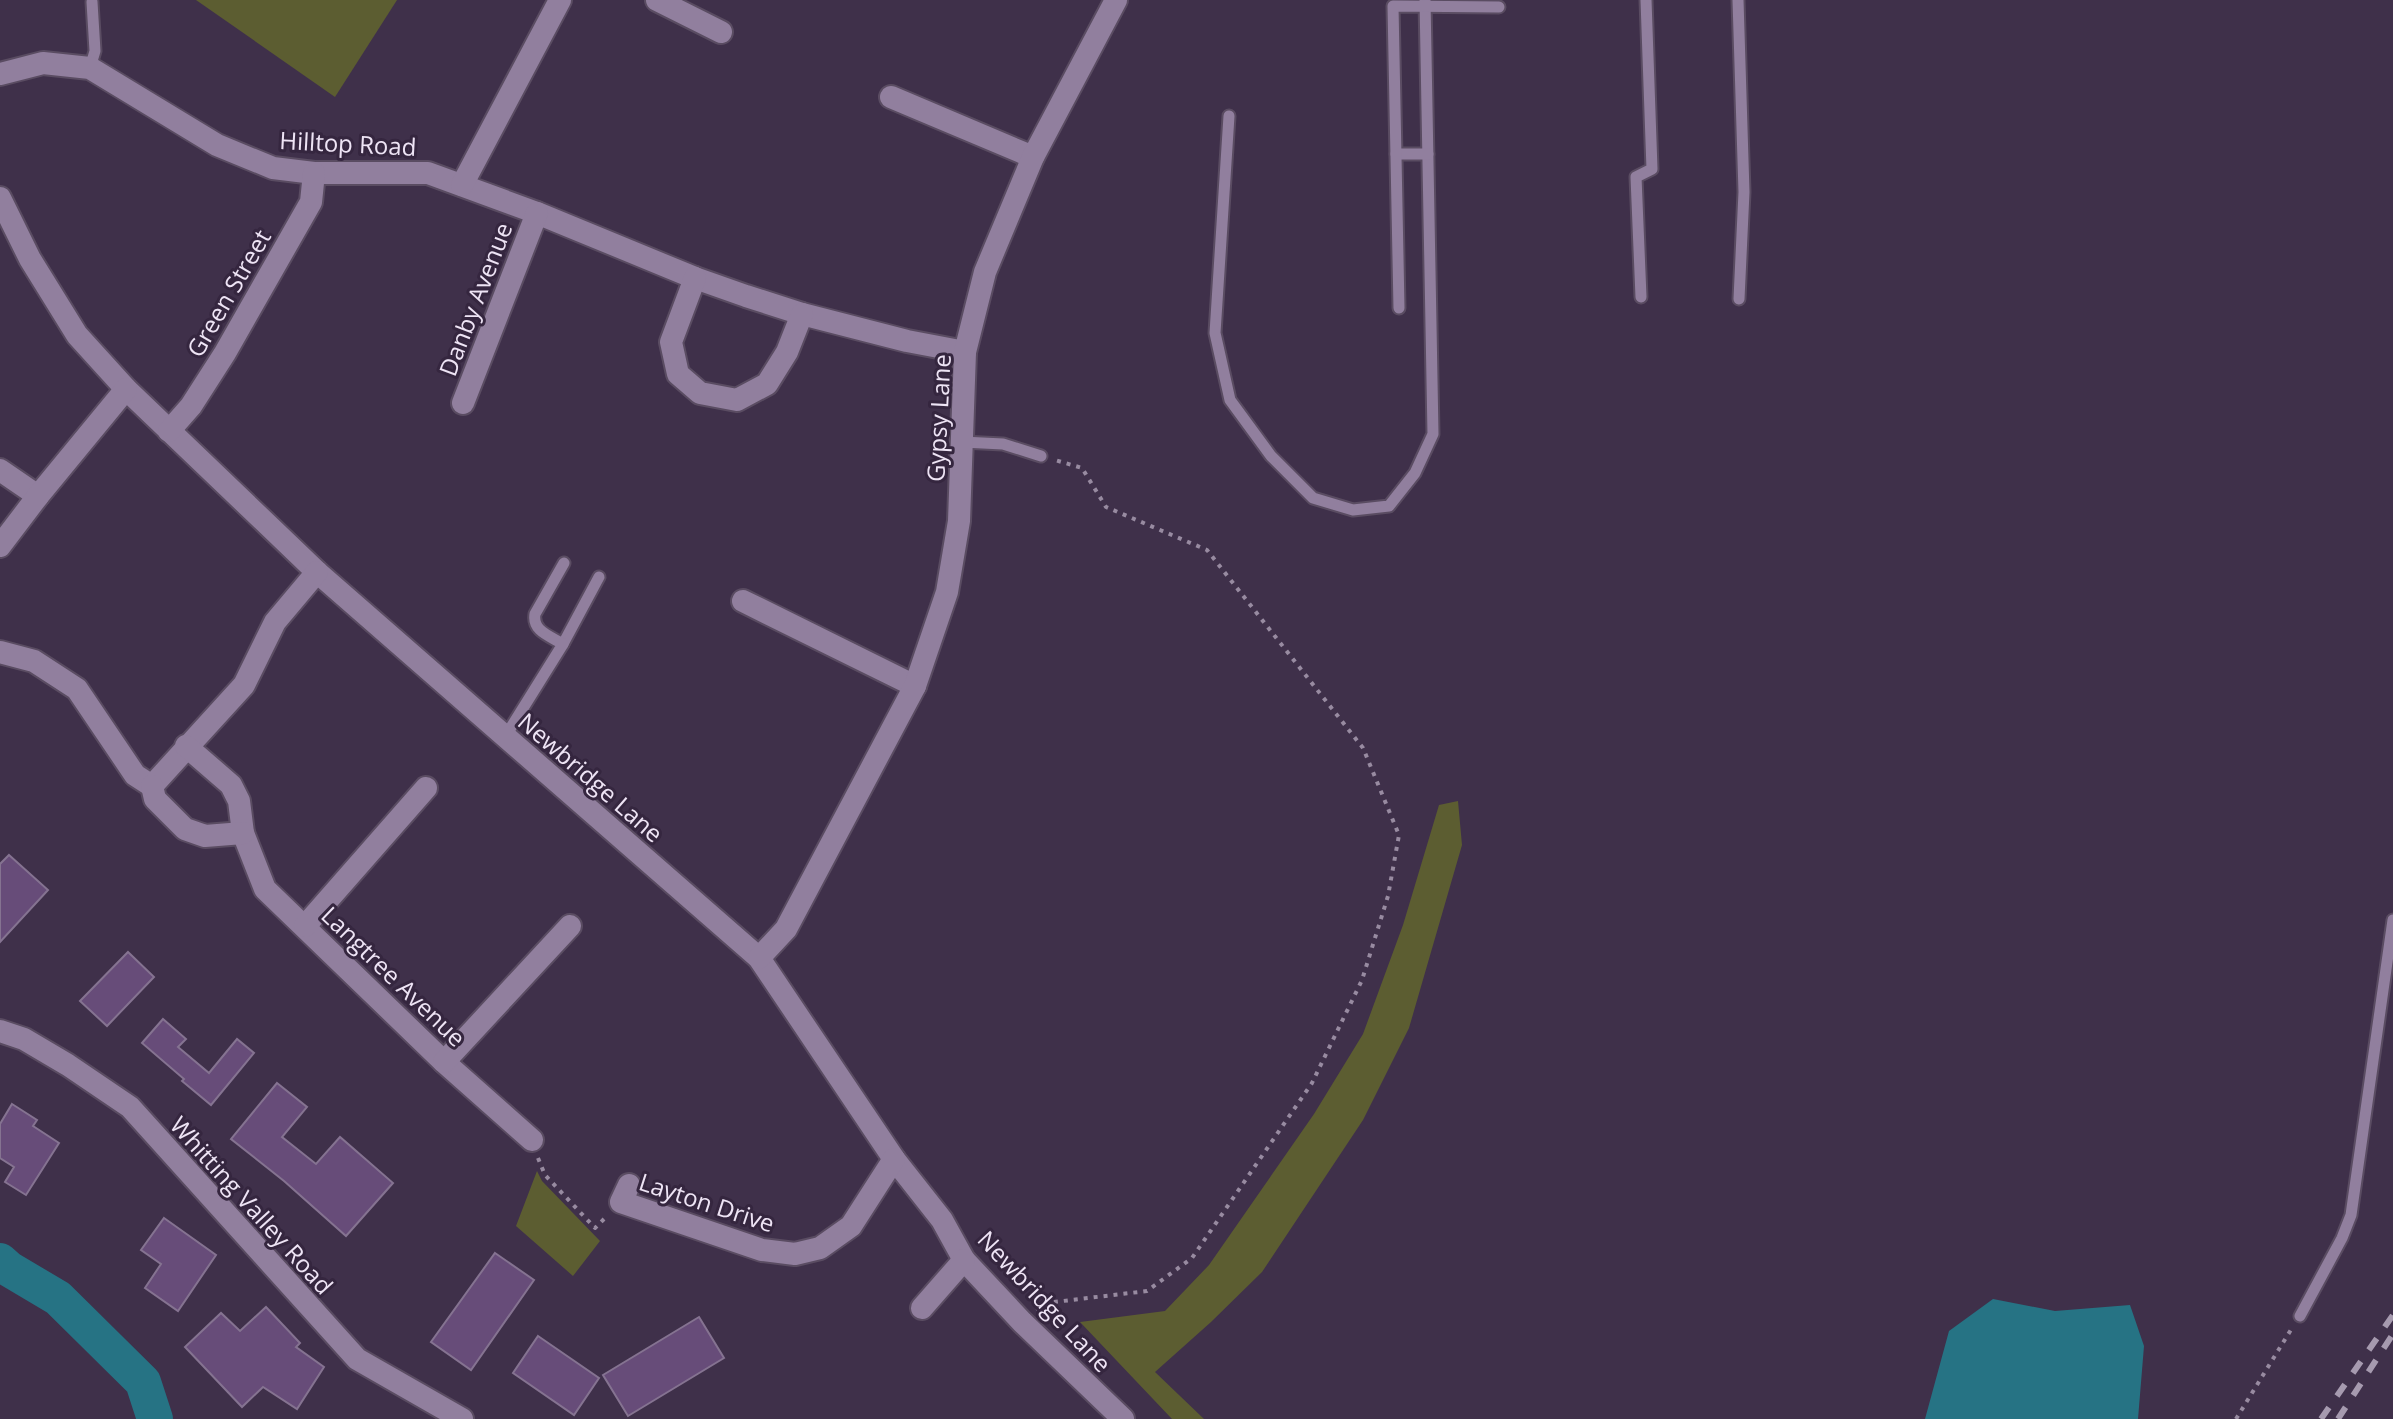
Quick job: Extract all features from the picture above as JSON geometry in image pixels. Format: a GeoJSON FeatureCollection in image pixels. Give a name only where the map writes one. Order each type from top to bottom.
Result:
{"type":"FeatureCollection","features":[{"type":"Feature","properties":{"kind":"street"},"geometry":{"type":"LineString","coordinates":[[462,185],[560,0]]}},
{"type":"Feature","properties":{"kind":"street"},"geometry":{"type":"LineString","coordinates":[[657,0],[721,32]]}},
{"type":"Feature","properties":{"kind":"street","name":"Gypsy Lane"},"geometry":{"type":"LineString","coordinates":[[759,958],[786,929],[915,686],[947,592],[959,521],[965,352],[985,272],[1033,157],[1116,0]]}},
{"type":"Feature","properties":{"kind":"street","name":"Hilltop Road"},"geometry":{"type":"LineString","coordinates":[[0,74],[43,63],[90,68],[217,145],[273,168],[314,173],[428,173],[462,185]]}},
{"type":"Feature","properties":{"kind":"street"},"geometry":{"type":"LineString","coordinates":[[891,97],[1033,157]]}},
{"type":"Feature","properties":{"kind":"street","name":"Green Street"},"geometry":{"type":"LineString","coordinates":[[169,431],[191,406],[225,353],[311,202],[314,173]]}},
{"type":"Feature","properties":{"kind":"street","name":"Danby Avenue"},"geometry":{"type":"LineString","coordinates":[[462,185],[695,278],[802,314],[907,341],[965,352]]}},
{"type":"Feature","properties":{"kind":"street","name":"Newbridge Lane"},"geometry":{"type":"LineString","coordinates":[[0,198],[30,259],[77,335],[126,389],[317,572],[759,958],[894,1159],[942,1220],[964,1260],[1022,1322],[1123,1419]]}},
{"type":"Feature","properties":{"kind":"street","name":"Danby Avenue"},"geometry":{"type":"LineString","coordinates":[[463,403],[537,213]]}},
{"type":"Feature","properties":{"kind":"street"},"geometry":{"type":"LineString","coordinates":[[695,278],[671,342],[678,374],[700,393],[737,400],[767,384],[787,352],[802,314]]}},
{"type":"Feature","properties":{"kind":"street"},"geometry":{"type":"LineString","coordinates":[[0,546],[126,389]]}},
{"type":"Feature","properties":{"kind":"street"},"geometry":{"type":"LineString","coordinates":[[0,470],[38,496]]}},
{"type":"Feature","properties":{"kind":"street"},"geometry":{"type":"LineString","coordinates":[[152,786],[244,685],[275,622],[317,572]]}},
{"type":"Feature","properties":{"kind":"street"},"geometry":{"type":"LineString","coordinates":[[743,601],[915,686]]}},
{"type":"Feature","properties":{"kind":"street"},"geometry":{"type":"LineString","coordinates":[[0,652],[34,661],[77,689],[135,775],[152,786],[155,799],[185,829],[205,836],[243,833]]}},
{"type":"Feature","properties":{"kind":"street","name":"Langtree Avenue"},"geometry":{"type":"LineString","coordinates":[[186,746],[231,785],[239,801],[243,833],[265,889],[444,1062],[532,1140]]}},
{"type":"Feature","properties":{"kind":"street"},"geometry":{"type":"LineString","coordinates":[[305,926],[426,788]]}},
{"type":"Feature","properties":{"kind":"street"},"geometry":{"type":"LineString","coordinates":[[444,1062],[570,926]]}},
{"type":"Feature","properties":{"kind":"street","name":"Whitting Valley Road"},"geometry":{"type":"LineString","coordinates":[[0,1031],[24,1039],[130,1107],[357,1359],[462,1419]]}},
{"type":"Feature","properties":{"kind":"street","name":"Layton Drive"},"geometry":{"type":"LineString","coordinates":[[625,1194],[762,1250],[795,1254],[820,1248],[851,1226],[894,1159]]}},
{"type":"Feature","properties":{"kind":"street"},"geometry":{"type":"LineString","coordinates":[[922,1308],[964,1260]]}},
{"type":"Feature","properties":{"kind":"lane"},"geometry":{"type":"LineString","coordinates":[[1641,297],[1636,177],[1652,169],[1646,0]]}},
{"type":"Feature","properties":{"kind":"lane"},"geometry":{"type":"LineString","coordinates":[[1738,0],[1744,192],[1739,299]]}},
{"type":"Feature","properties":{"kind":"lane"},"geometry":{"type":"LineString","coordinates":[[90,68],[95,51],[92,2]]}},
{"type":"Feature","properties":{"kind":"lane"},"geometry":{"type":"LineString","coordinates":[[1229,116],[1215,333],[1230,400],[1271,456],[1313,498],[1353,510],[1389,506],[1415,473],[1433,434],[1425,3]]}},
{"type":"Feature","properties":{"kind":"lane"},"geometry":{"type":"LineString","coordinates":[[1399,308],[1393,6],[1425,3],[1499,7]]}},
{"type":"Feature","properties":{"kind":"lane"},"geometry":{"type":"LineString","coordinates":[[1396,154],[1428,154]]}},
{"type":"Feature","properties":{"kind":"lane"},"geometry":{"type":"LineString","coordinates":[[962,442],[1003,444],[1041,456]]}},
{"type":"Feature","properties":{"kind":"lane"},"geometry":{"type":"LineString","coordinates":[[563,644],[536,628],[534,622],[535,614],[564,563]]}},
{"type":"Feature","properties":{"kind":"lane"},"geometry":{"type":"LineString","coordinates":[[505,737],[563,644],[599,577]]}},
{"type":"Feature","properties":{"kind":"lane"},"geometry":{"type":"LineString","coordinates":[[2300,1316],[2351,1215],[2393,920]]}},
{"type":"Feature","properties":{"kind":"path"},"geometry":{"type":"LineString","coordinates":[[1022,1322],[1046,1303],[1147,1291],[1192,1258],[1312,1083],[1362,980],[1388,896],[1399,835],[1363,748],[1207,550],[1106,507],[1082,468],[1041,456]]}},
{"type":"Feature","properties":{"kind":"path"},"geometry":{"type":"LineString","coordinates":[[532,1140],[545,1175],[595,1228],[625,1194]]}},
{"type":"Feature","properties":{"kind":"path"},"geometry":{"type":"LineString","coordinates":[[2236,1419],[2300,1316]]}},
{"type":"Feature","properties":{"kind":"green space"},"geometry":{"type":"Polygon","coordinates":[[[196,0],[397,0],[335,97],[196,0]]]}},
{"type":"Feature","properties":{"kind":"green space"},"geometry":{"type":"Polygon","coordinates":[[[1458,801],[1462,845],[1409,1028],[1363,1120],[1262,1272],[1155,1372],[1204,1419],[1172,1419],[1080,1322],[1165,1311],[1209,1265],[1314,1114],[1363,1034],[1403,925],[1439,805],[1458,801]]]}},
{"type":"Feature","properties":{"kind":"green space"},"geometry":{"type":"Polygon","coordinates":[[[537,1171],[542,1181],[600,1241],[573,1276],[516,1226],[537,1171]]]}},
{"type":"Feature","properties":{"kind":"water"},"geometry":{"type":"Polygon","coordinates":[[[1993,1299],[2055,1311],[2130,1305],[2144,1346],[2138,1419],[1925,1419],[1949,1331],[1993,1299]]]}},
{"type":"Feature","properties":{"kind":"building"},"geometry":{"type":"Polygon","coordinates":[[[9,855],[48,890],[0,942],[0,864],[9,855]]]}},
{"type":"Feature","properties":{"kind":"building"},"geometry":{"type":"Polygon","coordinates":[[[128,952],[154,977],[107,1026],[80,1001],[128,952]]]}},
{"type":"Feature","properties":{"kind":"building"},"geometry":{"type":"Polygon","coordinates":[[[163,1019],[186,1039],[178,1047],[209,1073],[237,1039],[254,1053],[211,1105],[142,1043],[163,1019]]]}},
{"type":"Feature","properties":{"kind":"building"},"geometry":{"type":"Polygon","coordinates":[[[277,1083],[307,1107],[282,1137],[316,1164],[340,1137],[393,1183],[346,1236],[231,1139],[277,1083]]]}},
{"type":"Feature","properties":{"kind":"building"},"geometry":{"type":"Polygon","coordinates":[[[12,1104],[37,1120],[33,1126],[59,1143],[26,1195],[5,1182],[14,1167],[0,1158],[0,1124],[12,1104]]]}},
{"type":"Feature","properties":{"kind":"building"},"geometry":{"type":"Polygon","coordinates":[[[164,1218],[216,1255],[178,1311],[145,1288],[161,1264],[141,1250],[164,1218]]]}},
{"type":"Feature","properties":{"kind":"building"},"geometry":{"type":"Polygon","coordinates":[[[495,1253],[534,1280],[471,1370],[431,1342],[495,1253]]]}},
{"type":"Feature","properties":{"kind":"building"},"geometry":{"type":"Polygon","coordinates":[[[266,1307],[300,1343],[296,1347],[324,1367],[297,1409],[263,1387],[242,1407],[185,1347],[221,1313],[240,1331],[266,1307]]]}},
{"type":"Feature","properties":{"kind":"building"},"geometry":{"type":"Polygon","coordinates":[[[699,1317],[724,1358],[628,1416],[603,1375],[699,1317]]]}},
{"type":"Feature","properties":{"kind":"building"},"geometry":{"type":"Polygon","coordinates":[[[538,1336],[599,1378],[574,1415],[513,1373],[538,1336]]]}},
{"type":"Feature","properties":{"kind":"waterway"},"geometry":{"type":"LineString","coordinates":[[0,1261],[58,1298],[143,1382],[155,1419]]}},
{"type":"Feature","properties":{"kind":"railway"},"geometry":{"type":"LineString","coordinates":[[2321,1419],[2393,1315]]}},
{"type":"Feature","properties":{"kind":"railway"},"geometry":{"type":"LineString","coordinates":[[2338,1419],[2393,1334]]}}]}
